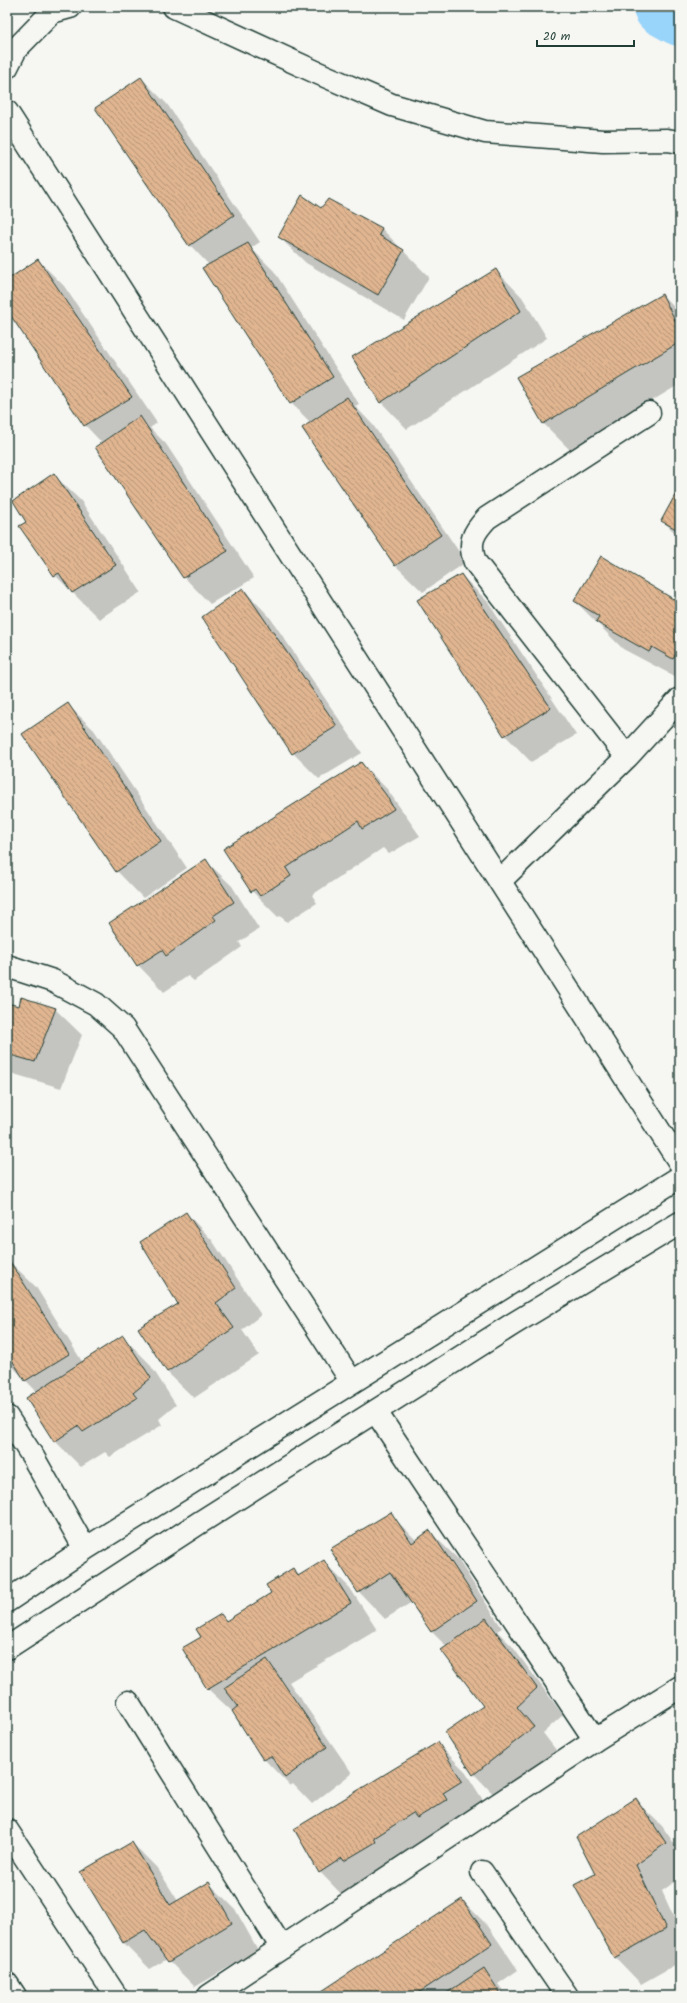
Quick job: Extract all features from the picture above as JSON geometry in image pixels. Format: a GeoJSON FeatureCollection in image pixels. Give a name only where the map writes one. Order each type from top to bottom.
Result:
{"type":"FeatureCollection","features":[{"type":"Feature","properties":{"kind":"street"},"geometry":{"type":"LineString","coordinates":[[7,68],[16,50],[52,12],[70,7]]}},
{"type":"Feature","properties":{"kind":"street"},"geometry":{"type":"LineString","coordinates":[[174,7],[318,74],[392,105],[485,132],[603,141],[667,140],[680,142]]}},
{"type":"Feature","properties":{"kind":"street"},"geometry":{"type":"LineString","coordinates":[[7,112],[680,1163]]}},
{"type":"Feature","properties":{"kind":"street"},"geometry":{"type":"LineString","coordinates":[[627,757],[475,562],[470,547],[477,528],[487,518],[649,413]]}},
{"type":"Feature","properties":{"kind":"street"},"geometry":{"type":"LineString","coordinates":[[500,881],[627,757],[680,699]]}},
{"type":"Feature","properties":{"kind":"street"},"geometry":{"type":"LineString","coordinates":[[7,966],[53,981],[96,1004],[123,1028],[352,1382]]}},
{"type":"Feature","properties":{"kind":"street"},"geometry":{"type":"LineString","coordinates":[[7,1601],[85,1550],[680,1177]]}},
{"type":"Feature","properties":{"kind":"street"},"geometry":{"type":"LineString","coordinates":[[9,1642],[376,1412],[513,1324],[680,1223]]}},
{"type":"Feature","properties":{"kind":"street"},"geometry":{"type":"LineString","coordinates":[[376,1412],[595,1740]]}},
{"type":"Feature","properties":{"kind":"street"},"geometry":{"type":"LineString","coordinates":[[7,1417],[33,1457],[85,1550]]}},
{"type":"Feature","properties":{"kind":"street"},"geometry":{"type":"LineString","coordinates":[[209,1996],[595,1740],[680,1687]]}},
{"type":"Feature","properties":{"kind":"street"},"geometry":{"type":"LineString","coordinates":[[128,1702],[282,1948]]}},
{"type":"Feature","properties":{"kind":"street"},"geometry":{"type":"LineString","coordinates":[[7,1830],[116,1996]]}},
{"type":"Feature","properties":{"kind":"street"},"geometry":{"type":"LineString","coordinates":[[482,1872],[567,1996]]}},
{"type":"Feature","properties":{"kind":"street"},"geometry":{"type":"LineString","coordinates":[[7,1984],[16,1996]]}},
{"type":"Feature","properties":{"kind":"building"},"geometry":{"type":"Polygon","coordinates":[[[141,77],[234,215],[189,246],[95,108],[141,77]]]}},
{"type":"Feature","properties":{"kind":"building"},"geometry":{"type":"Polygon","coordinates":[[[302,195],[321,208],[328,199],[382,228],[379,235],[404,250],[378,295],[278,237],[302,195]]]}},
{"type":"Feature","properties":{"kind":"building"},"geometry":{"type":"Polygon","coordinates":[[[248,243],[333,377],[290,404],[202,268],[248,243]]]}},
{"type":"Feature","properties":{"kind":"building"},"geometry":{"type":"Polygon","coordinates":[[[38,259],[132,397],[84,426],[7,310],[7,280],[38,259]]]}},
{"type":"Feature","properties":{"kind":"building"},"geometry":{"type":"Polygon","coordinates":[[[496,269],[521,311],[380,403],[352,357],[496,269]]]}},
{"type":"Feature","properties":{"kind":"building"},"geometry":{"type":"Polygon","coordinates":[[[662,294],[680,330],[680,342],[543,424],[516,377],[662,294]]]}},
{"type":"Feature","properties":{"kind":"building"},"geometry":{"type":"Polygon","coordinates":[[[347,397],[441,535],[395,566],[302,428],[347,397]]]}},
{"type":"Feature","properties":{"kind":"building"},"geometry":{"type":"Polygon","coordinates":[[[140,416],[228,551],[183,578],[95,447],[140,416]]]}},
{"type":"Feature","properties":{"kind":"building"},"geometry":{"type":"Polygon","coordinates":[[[54,473],[116,565],[72,593],[59,573],[54,576],[19,526],[26,522],[13,501],[54,473]]]}},
{"type":"Feature","properties":{"kind":"building"},"geometry":{"type":"Polygon","coordinates":[[[680,486],[680,531],[661,521],[680,486]]]}},
{"type":"Feature","properties":{"kind":"building"},"geometry":{"type":"Polygon","coordinates":[[[601,556],[680,603],[680,647],[673,659],[652,647],[649,652],[596,622],[599,616],[574,601],[601,556]]]}},
{"type":"Feature","properties":{"kind":"building"},"geometry":{"type":"Polygon","coordinates":[[[461,574],[551,708],[504,736],[417,600],[461,574]]]}},
{"type":"Feature","properties":{"kind":"building"},"geometry":{"type":"Polygon","coordinates":[[[243,588],[337,726],[292,754],[202,617],[243,588]]]}},
{"type":"Feature","properties":{"kind":"building"},"geometry":{"type":"Polygon","coordinates":[[[68,703],[161,841],[116,872],[22,734],[68,703]]]}},
{"type":"Feature","properties":{"kind":"building"},"geometry":{"type":"Polygon","coordinates":[[[361,762],[386,795],[394,809],[362,829],[358,821],[286,868],[291,876],[260,896],[255,889],[251,892],[223,849],[361,762]]]}},
{"type":"Feature","properties":{"kind":"building"},"geometry":{"type":"Polygon","coordinates":[[[206,859],[234,902],[213,916],[216,920],[166,956],[162,950],[137,966],[109,923],[206,859]]]}},
{"type":"Feature","properties":{"kind":"building"},"geometry":{"type":"Polygon","coordinates":[[[21,997],[56,1008],[35,1062],[7,1054],[7,1003],[19,1006],[21,997]]]}},
{"type":"Feature","properties":{"kind":"building"},"geometry":{"type":"Polygon","coordinates":[[[186,1212],[236,1288],[216,1303],[234,1328],[167,1372],[138,1328],[178,1304],[140,1242],[186,1212]]]}},
{"type":"Feature","properties":{"kind":"building"},"geometry":{"type":"Polygon","coordinates":[[[9,1260],[69,1354],[25,1381],[12,1360],[7,1363],[7,1261],[9,1260]]]}},
{"type":"Feature","properties":{"kind":"building"},"geometry":{"type":"Polygon","coordinates":[[[123,1335],[151,1378],[133,1393],[137,1398],[83,1432],[78,1426],[54,1442],[26,1398],[123,1335]]]}},
{"type":"Feature","properties":{"kind":"building"},"geometry":{"type":"Polygon","coordinates":[[[391,1512],[412,1543],[430,1530],[477,1601],[431,1632],[390,1572],[358,1593],[330,1549],[391,1512]]]}},
{"type":"Feature","properties":{"kind":"building"},"geometry":{"type":"Polygon","coordinates":[[[324,1560],[351,1603],[207,1689],[182,1648],[201,1637],[196,1629],[221,1614],[226,1621],[271,1593],[266,1585],[293,1568],[298,1576],[324,1560]]]}},
{"type":"Feature","properties":{"kind":"building"},"geometry":{"type":"Polygon","coordinates":[[[486,1618],[537,1688],[517,1707],[534,1727],[473,1775],[445,1732],[483,1706],[441,1650],[486,1618]]]}},
{"type":"Feature","properties":{"kind":"building"},"geometry":{"type":"Polygon","coordinates":[[[267,1659],[327,1747],[285,1778],[271,1756],[263,1760],[232,1711],[238,1706],[224,1688],[267,1659]]]}},
{"type":"Feature","properties":{"kind":"building"},"geometry":{"type":"Polygon","coordinates":[[[438,1742],[462,1781],[443,1793],[447,1800],[417,1818],[413,1813],[374,1838],[376,1842],[344,1861],[342,1858],[319,1873],[294,1829],[438,1742]]]}},
{"type":"Feature","properties":{"kind":"building"},"geometry":{"type":"Polygon","coordinates":[[[636,1798],[666,1843],[636,1865],[666,1929],[614,1958],[574,1885],[595,1874],[576,1837],[636,1798]]]}},
{"type":"Feature","properties":{"kind":"building"},"geometry":{"type":"Polygon","coordinates":[[[132,1842],[170,1905],[209,1882],[232,1923],[168,1962],[145,1930],[123,1943],[80,1872],[132,1842]]]}},
{"type":"Feature","properties":{"kind":"building"},"geometry":{"type":"Polygon","coordinates":[[[462,1899],[492,1944],[414,1996],[325,1996],[322,1991],[462,1899]]]}},
{"type":"Feature","properties":{"kind":"building"},"geometry":{"type":"Polygon","coordinates":[[[484,1968],[502,1996],[446,1996],[445,1994],[484,1968]]]}},
{"type":"Feature","properties":{"kind":"waterway"},"geometry":{"type":"LineString","coordinates":[[662,7],[680,17]]}}]}
